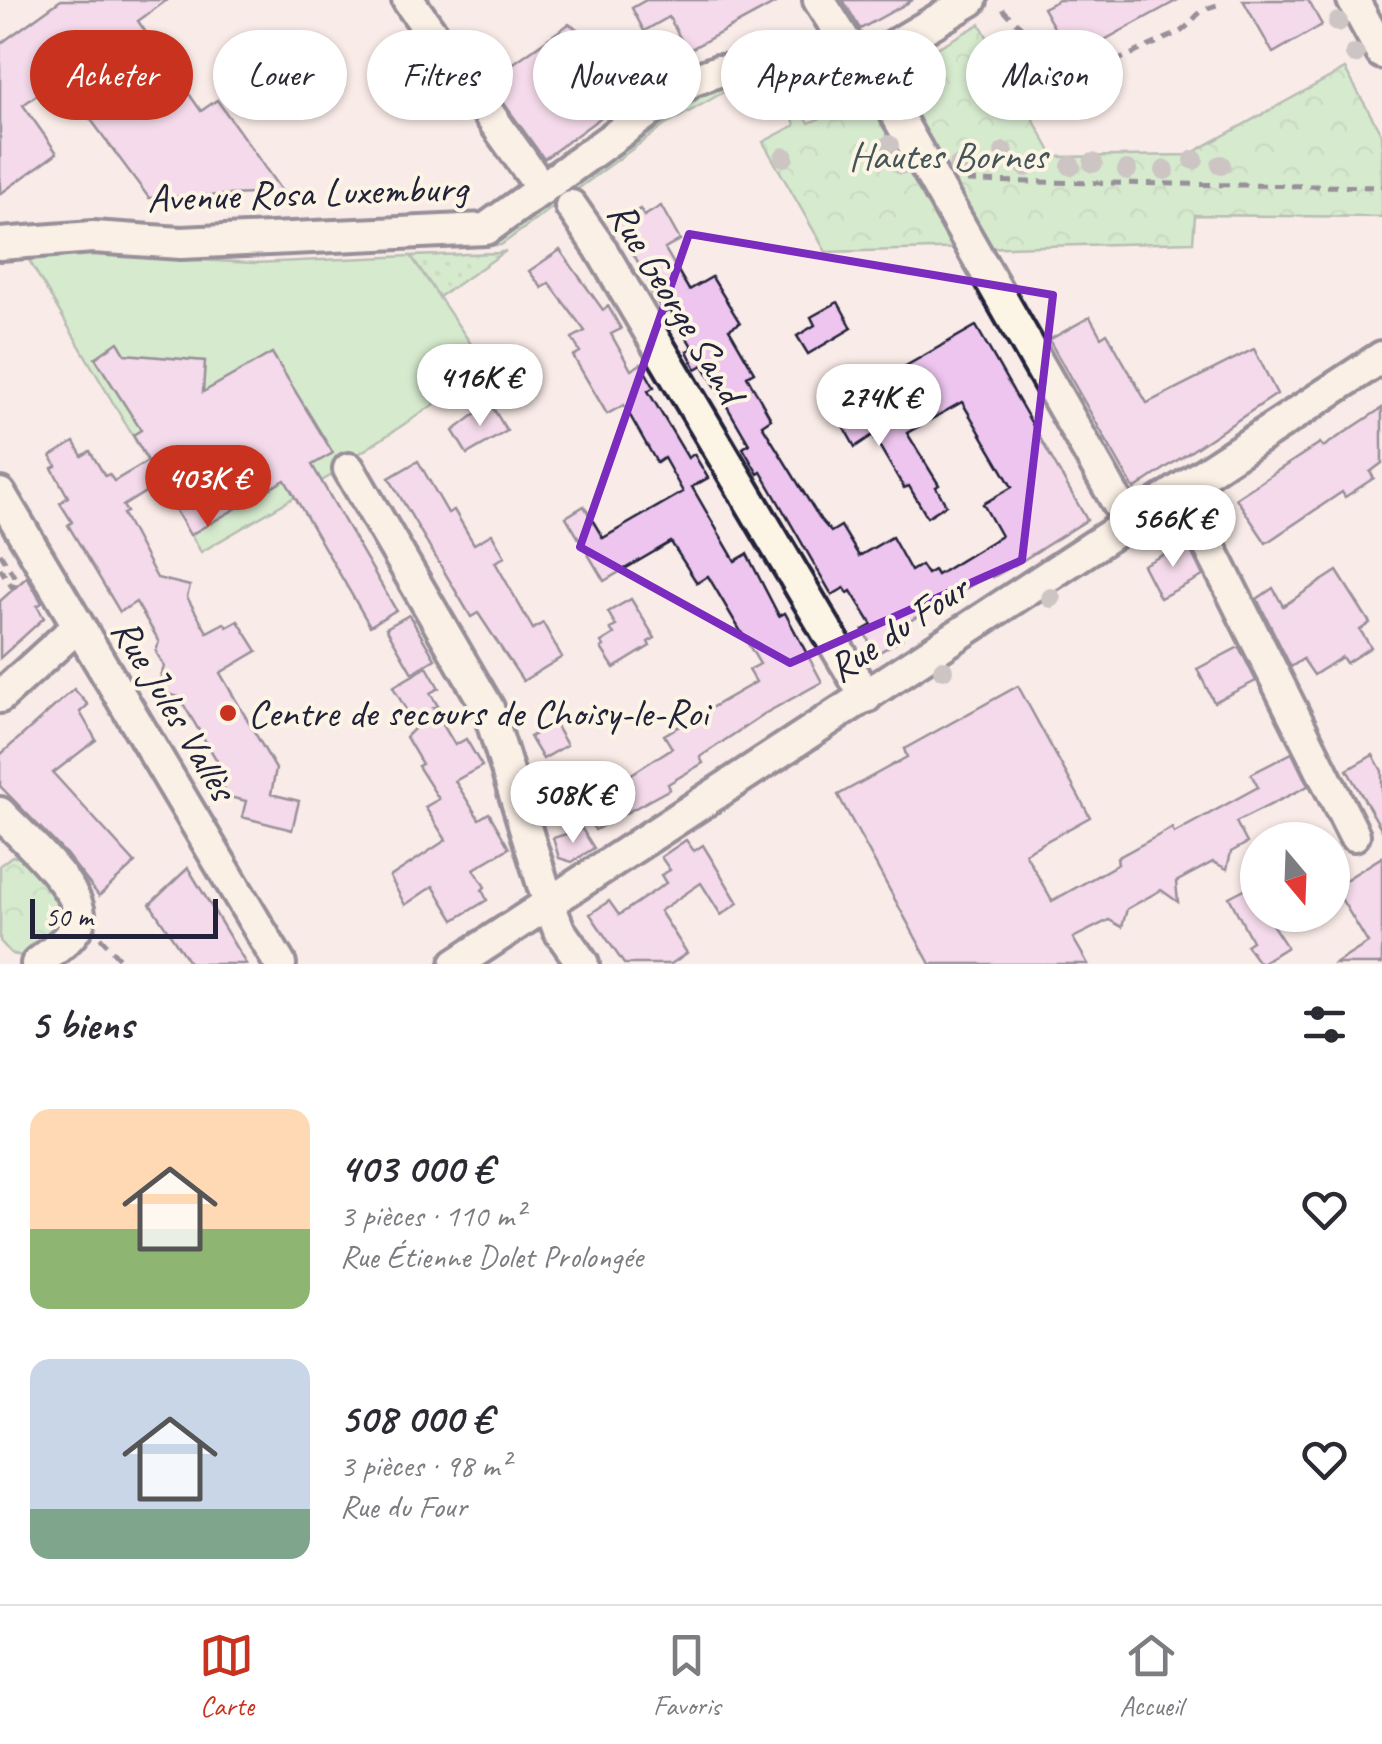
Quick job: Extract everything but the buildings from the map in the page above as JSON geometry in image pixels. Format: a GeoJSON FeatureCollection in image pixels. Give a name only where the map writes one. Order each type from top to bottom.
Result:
{"type":"FeatureCollection","features":[{"type":"Feature","properties":{"kind":"street"},"geometry":{"type":"LineString","coordinates":[[408,0],[542,190]]}},
{"type":"Feature","properties":{"kind":"street"},"geometry":{"type":"LineString","coordinates":[[819,0],[838,30]]}},
{"type":"Feature","properties":{"kind":"street","name":"Avenue Rosa Luxemburg"},"geometry":{"type":"LineString","coordinates":[[920,30],[970,0]]}},
{"type":"Feature","properties":{"kind":"street"},"geometry":{"type":"LineString","coordinates":[[1353,0],[1382,53]]}},
{"type":"Feature","properties":{"kind":"street","name":"Avenue Rosa Luxemburg"},"geometry":{"type":"LineString","coordinates":[[0,244],[93,237],[181,243],[486,228],[658,102],[721,71]]}},
{"type":"Feature","properties":{"kind":"street"},"geometry":{"type":"LineString","coordinates":[[898,120],[1129,524]]}},
{"type":"Feature","properties":{"kind":"street","name":"Rue George Sand"},"geometry":{"type":"LineString","coordinates":[[571,206],[610,265],[866,698]]}},
{"type":"Feature","properties":{"kind":"street","name":"Rue du Four"},"geometry":{"type":"LineString","coordinates":[[456,964],[1382,357]]}},
{"type":"Feature","properties":{"kind":"street"},"geometry":{"type":"LineString","coordinates":[[349,469],[488,708],[549,904],[559,930],[583,964]]}},
{"type":"Feature","properties":{"kind":"street"},"geometry":{"type":"LineString","coordinates":[[1180,490],[1354,835]]}},
{"type":"Feature","properties":{"kind":"street","name":"Rue Jules Vallès"},"geometry":{"type":"LineString","coordinates":[[0,494],[280,964]]}},
{"type":"Feature","properties":{"kind":"street"},"geometry":{"type":"LineString","coordinates":[[0,697],[78,626]]}},
{"type":"Feature","properties":{"kind":"street"},"geometry":{"type":"LineString","coordinates":[[0,813],[69,887],[80,908],[76,928],[38,964]]}},
{"type":"Feature","properties":{"kind":"path"},"geometry":{"type":"LineString","coordinates":[[1004,9],[1048,60],[1064,74],[1079,78],[1180,32],[1193,16],[1217,6]]}},
{"type":"Feature","properties":{"kind":"path"},"geometry":{"type":"LineString","coordinates":[[934,180],[1382,187]]}},
{"type":"Feature","properties":{"kind":"path"},"geometry":{"type":"LineString","coordinates":[[0,553],[17,582],[12,587],[0,568]]}},
{"type":"Feature","properties":{"kind":"highlighted area"},"geometry":{"type":"Polygon","coordinates":[[[689,234],[1053,295],[1022,560],[790,663],[580,547],[689,234]]]}},
{"type":"Feature","properties":{"kind":"green space","name":"Hautes Bornes"},"geometry":{"type":"Polygon","coordinates":[[[966,32],[966,120],[1033,120],[1054,157],[1188,155],[1345,69],[1382,135],[1382,217],[1195,215],[1193,242],[826,252],[763,142],[795,125],[794,120],[946,120],[946,43],[966,32]]]}},
{"type":"Feature","properties":{"kind":"green space"},"geometry":{"type":"Polygon","coordinates":[[[721,85],[721,94],[701,105],[701,86],[721,85]]]}},
{"type":"Feature","properties":{"kind":"green space"},"geometry":{"type":"Polygon","coordinates":[[[653,120],[675,120],[501,245],[222,255],[484,241],[653,120]]]}},
{"type":"Feature","properties":{"kind":"green space"},"geometry":{"type":"Polygon","coordinates":[[[506,251],[439,297],[411,256],[498,253],[506,251]]]}},
{"type":"Feature","properties":{"kind":"green space"},"geometry":{"type":"Polygon","coordinates":[[[64,253],[254,263],[411,256],[488,369],[336,469],[337,472],[201,552],[26,255],[64,253]]]}},
{"type":"Feature","properties":{"kind":"green space"},"geometry":{"type":"Polygon","coordinates":[[[12,856],[31,864],[47,880],[65,919],[22,956],[12,954],[0,941],[0,865],[12,856]]]}},
{"type":"Feature","properties":{"kind":"place","name":"Centre de secours de Choisy-le-Roi"},"geometry":{"type":"Point","coordinates":[228,713]}}]}
